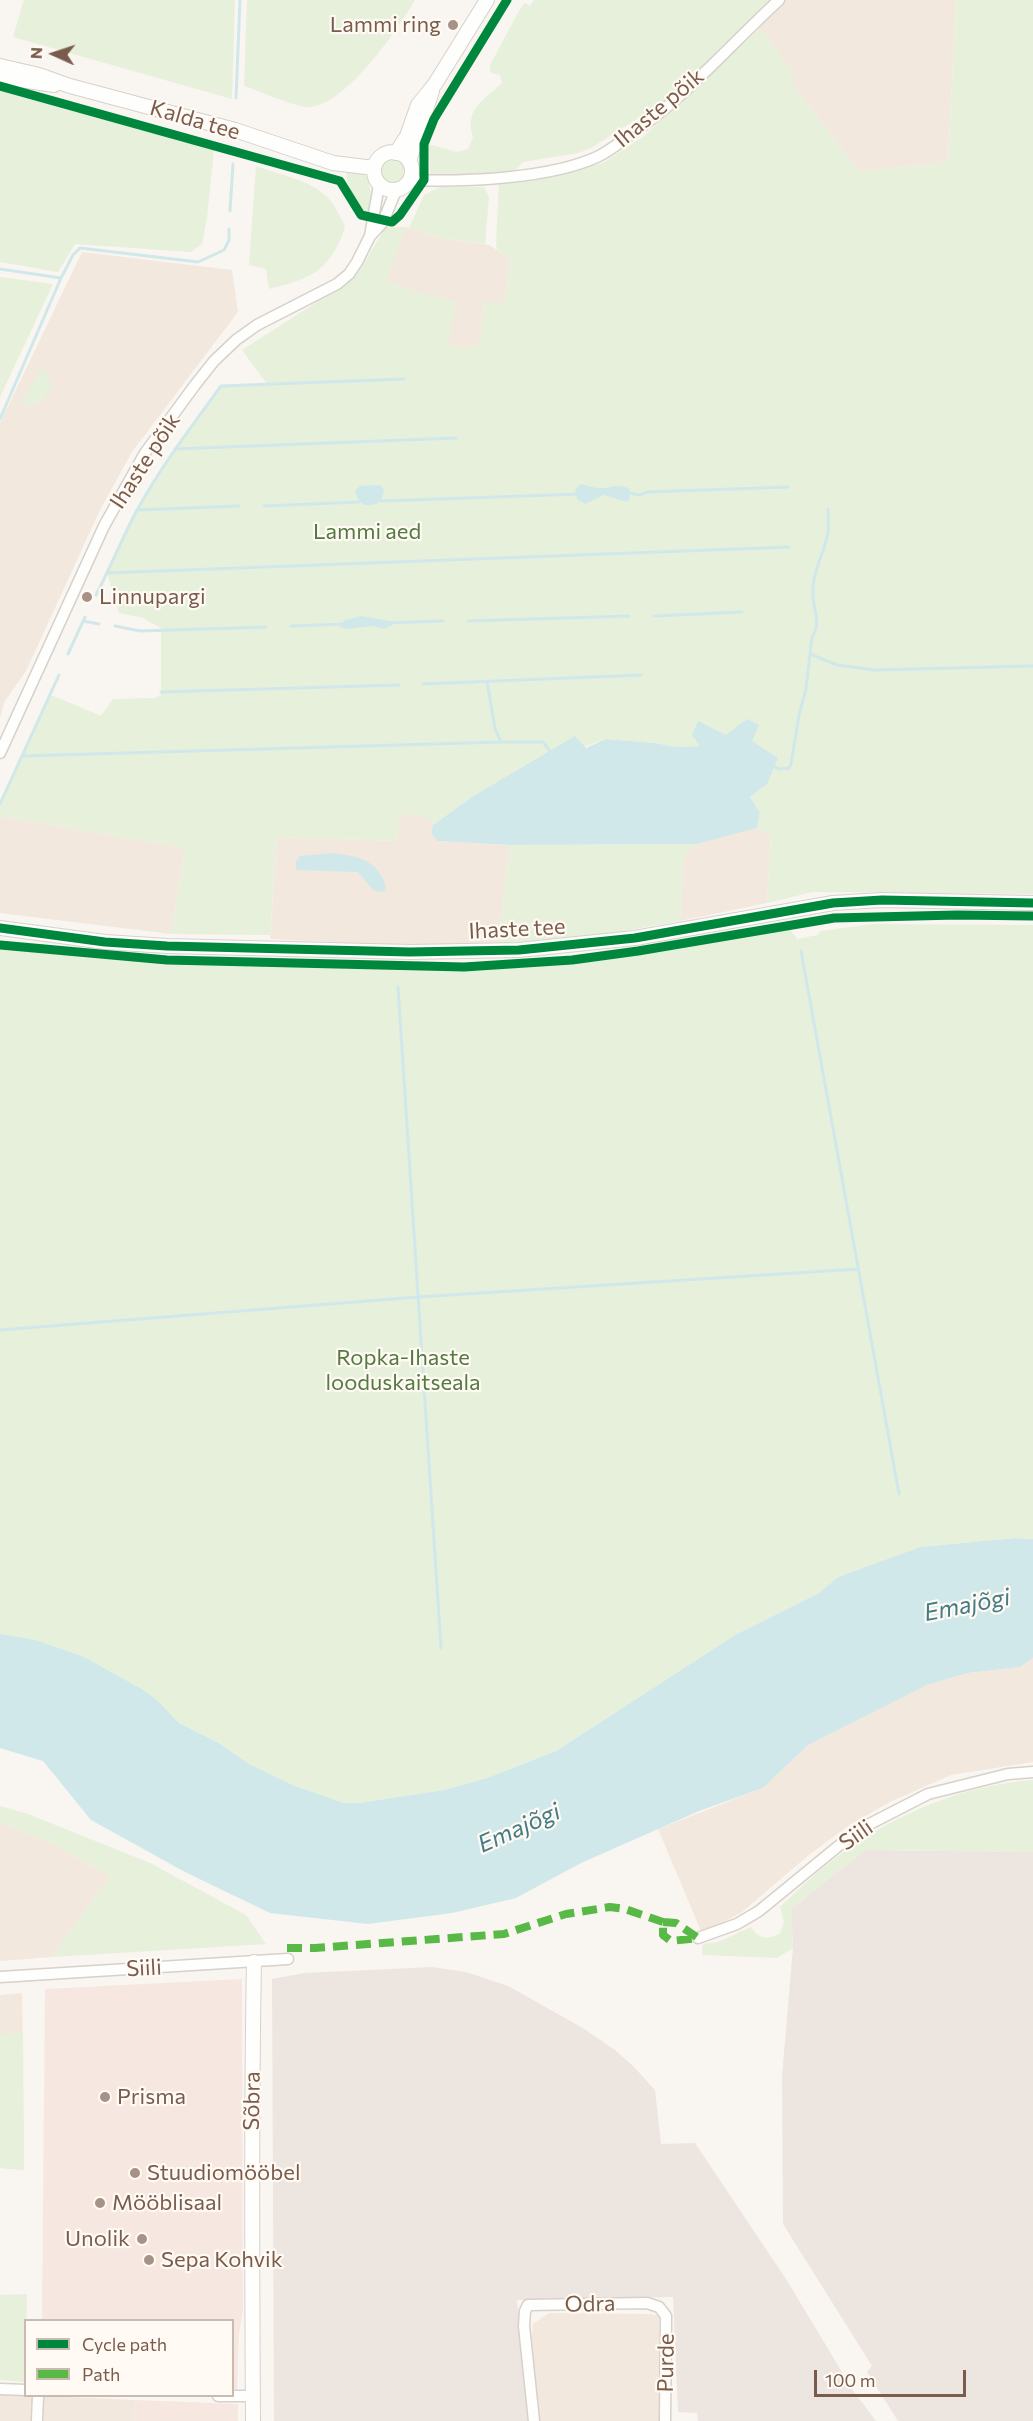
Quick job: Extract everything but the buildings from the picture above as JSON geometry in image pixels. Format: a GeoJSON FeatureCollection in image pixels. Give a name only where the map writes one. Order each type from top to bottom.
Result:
{"type":"FeatureCollection","features":[{"type":"Feature","properties":{"kind":"street"},"geometry":{"type":"LineString","coordinates":[[396,153],[407,136],[418,105],[435,84],[487,0]]}},
{"type":"Feature","properties":{"kind":"street","name":"Ihaste põik"},"geometry":{"type":"LineString","coordinates":[[410,180],[437,181],[549,172],[601,155],[640,129],[675,100],[779,0]]}},
{"type":"Feature","properties":{"kind":"street","name":"Kalda tee"},"geometry":{"type":"LineString","coordinates":[[0,66],[235,130],[341,165],[377,162]]}},
{"type":"Feature","properties":{"kind":"street","name":"Kalda tee"},"geometry":{"type":"LineString","coordinates":[[0,76],[38,84],[70,86]]}},
{"type":"Feature","properties":{"kind":"street"},"geometry":{"type":"LineString","coordinates":[[409,161],[396,153],[386,153],[377,162],[374,174],[379,185],[385,189],[396,190],[410,180],[412,173],[409,161],[435,84]]}},
{"type":"Feature","properties":{"kind":"street","name":"Ihaste põik"},"geometry":{"type":"LineString","coordinates":[[370,236],[379,185]]}},
{"type":"Feature","properties":{"kind":"street","name":"Ihaste põik"},"geometry":{"type":"LineString","coordinates":[[0,753],[104,526],[145,453],[195,385],[229,347],[257,325],[337,284],[349,274],[370,236],[383,222],[396,190]]}},
{"type":"Feature","properties":{"kind":"street","name":"Ihaste tee"},"geometry":{"type":"LineString","coordinates":[[0,928],[105,942],[167,946],[410,952],[519,950],[635,938],[833,903],[882,900],[1033,903]]}},
{"type":"Feature","properties":{"kind":"street","name":"Siili"},"geometry":{"type":"LineString","coordinates":[[698,1938],[737,1924],[759,1911],[858,1830],[928,1794],[1008,1774],[1033,1772]]}},
{"type":"Feature","properties":{"kind":"street","name":"Siili"},"geometry":{"type":"LineString","coordinates":[[0,1977],[288,1959]]}},
{"type":"Feature","properties":{"kind":"street","name":"Sõbra"},"geometry":{"type":"LineString","coordinates":[[253,2421],[254,2300],[251,2171],[254,1962]]}},
{"type":"Feature","properties":{"kind":"street","name":"Odra"},"geometry":{"type":"LineString","coordinates":[[534,2421],[524,2326],[525,2311],[528,2305],[647,2303],[659,2307]]}},
{"type":"Feature","properties":{"kind":"street","name":"Purde"},"geometry":{"type":"LineString","coordinates":[[659,2307],[666,2316],[667,2325],[665,2421]]}},
{"type":"Feature","properties":{"kind":"street"},"geometry":{"type":"LineString","coordinates":[[0,2389],[24,2390]]}},
{"type":"Feature","properties":{"kind":"street"},"geometry":{"type":"LineString","coordinates":[[234,2396],[253,2396]]}},
{"type":"Feature","properties":{"kind":"street"},"geometry":{"type":"LineString","coordinates":[[37,2421],[38,2397]]}},
{"type":"Feature","properties":{"kind":"shaded area"},"geometry":{"type":"Polygon","coordinates":[[[779,0],[956,0],[948,162],[859,172],[792,84],[792,70],[755,22],[779,0]]]}},
{"type":"Feature","properties":{"kind":"shaded area"},"geometry":{"type":"Polygon","coordinates":[[[405,227],[440,238],[489,245],[506,256],[509,262],[506,304],[484,303],[480,344],[468,348],[448,346],[449,333],[401,287],[386,281],[405,227]]]}},
{"type":"Feature","properties":{"kind":"shaded area","name":"Linnupargi"},"geometry":{"type":"Polygon","coordinates":[[[82,252],[232,270],[238,312],[132,452],[100,510],[26,671],[5,701],[0,718],[0,423],[82,252]]]}},
{"type":"Feature","properties":{"kind":"shaded area"},"geometry":{"type":"Polygon","coordinates":[[[416,813],[431,819],[433,825],[431,833],[437,841],[510,845],[498,944],[423,947],[270,939],[277,837],[397,841],[400,816],[416,813]]]}},
{"type":"Feature","properties":{"kind":"shaded area"},"geometry":{"type":"Polygon","coordinates":[[[0,816],[185,848],[171,934],[0,913],[0,816]]]}},
{"type":"Feature","properties":{"kind":"shaded area"},"geometry":{"type":"Polygon","coordinates":[[[757,828],[771,835],[767,903],[680,921],[684,856],[697,844],[757,828]]]}},
{"type":"Feature","properties":{"kind":"shaded area"},"geometry":{"type":"Polygon","coordinates":[[[1033,1658],[1033,1762],[951,1775],[892,1801],[851,1824],[810,1854],[742,1912],[717,1926],[701,1931],[658,1829],[763,1788],[808,1745],[927,1685],[968,1673],[1020,1667],[1033,1658]]]}},
{"type":"Feature","properties":{"kind":"shaded area"},"geometry":{"type":"Polygon","coordinates":[[[0,1823],[45,1840],[110,1876],[52,1957],[0,1961],[0,1823]]]}},
{"type":"Feature","properties":{"kind":"shaded area"},"geometry":{"type":"Polygon","coordinates":[[[865,1850],[1033,1852],[1033,2421],[898,2421],[867,2372],[872,2366],[783,2224],[782,2076],[793,1948],[791,1909],[865,1850]]]}},
{"type":"Feature","properties":{"kind":"shaded area"},"geometry":{"type":"Polygon","coordinates":[[[432,1967],[466,1972],[508,1986],[581,2027],[615,2050],[634,2067],[655,2090],[661,2144],[695,2143],[786,2279],[854,2392],[876,2421],[698,2421],[697,2413],[678,2412],[673,2297],[517,2300],[529,2421],[274,2421],[272,1979],[305,1973],[432,1967]]]}},
{"type":"Feature","properties":{"kind":"shaded area"},"geometry":{"type":"Polygon","coordinates":[[[242,1979],[243,2310],[239,2333],[237,2389],[234,2389],[234,2319],[42,2319],[45,1989],[242,1979]]]}},
{"type":"Feature","properties":{"kind":"shaded area"},"geometry":{"type":"Polygon","coordinates":[[[22,1993],[24,2170],[0,2168],[0,1995],[22,1993]]]}},
{"type":"Feature","properties":{"kind":"shaded area"},"geometry":{"type":"Polygon","coordinates":[[[549,2313],[659,2316],[661,2421],[539,2421],[531,2345],[533,2324],[549,2313]]]}},
{"type":"Feature","properties":{"kind":"shaded area"},"geometry":{"type":"Polygon","coordinates":[[[0,2395],[32,2397],[32,2421],[0,2421],[0,2395]]]}},
{"type":"Feature","properties":{"kind":"shaded area"},"geometry":{"type":"Polygon","coordinates":[[[43,2397],[135,2400],[133,2421],[43,2421],[43,2397]]]}},
{"type":"Feature","properties":{"kind":"shaded area"},"geometry":{"type":"Polygon","coordinates":[[[135,2400],[238,2404],[238,2421],[133,2421],[135,2400]]]}},
{"type":"Feature","properties":{"kind":"green space"},"geometry":{"type":"Polygon","coordinates":[[[24,0],[235,0],[232,99],[13,37],[24,0]]]}},
{"type":"Feature","properties":{"kind":"green space"},"geometry":{"type":"Polygon","coordinates":[[[247,0],[415,0],[383,47],[352,82],[336,96],[321,104],[306,107],[244,86],[247,0]]]}},
{"type":"Feature","properties":{"kind":"green space"},"geometry":{"type":"Polygon","coordinates":[[[534,0],[779,0],[675,100],[654,108],[591,148],[578,153],[523,162],[511,175],[431,180],[428,144],[457,152],[468,149],[473,137],[471,119],[473,112],[502,83],[500,75],[491,73],[490,65],[520,9],[525,3],[530,6],[534,0]]]}},
{"type":"Feature","properties":{"kind":"green space","name":"Lammi aed"},"geometry":{"type":"Polygon","coordinates":[[[956,0],[1033,0],[1033,894],[813,892],[767,903],[771,835],[757,828],[760,813],[750,797],[767,784],[726,735],[692,735],[701,746],[676,747],[606,739],[518,771],[472,797],[433,825],[431,819],[416,814],[400,816],[397,841],[277,837],[270,935],[171,934],[185,848],[0,816],[0,804],[51,695],[101,716],[113,699],[155,698],[161,695],[161,628],[143,618],[119,613],[107,573],[124,535],[175,449],[221,386],[267,384],[242,350],[339,288],[359,271],[386,227],[405,227],[387,281],[457,302],[448,346],[468,348],[480,344],[484,302],[506,303],[509,262],[506,256],[497,250],[496,244],[499,181],[553,176],[603,163],[644,136],[760,28],[792,70],[792,84],[859,172],[948,162],[956,0]]]}},
{"type":"Feature","properties":{"kind":"green space"},"geometry":{"type":"Polygon","coordinates":[[[0,91],[214,150],[202,244],[191,252],[75,244],[58,272],[0,262],[0,91]]]}},
{"type":"Feature","properties":{"kind":"green space"},"geometry":{"type":"Polygon","coordinates":[[[393,159],[402,163],[406,172],[402,181],[393,185],[384,181],[380,172],[384,163],[393,159]]]}},
{"type":"Feature","properties":{"kind":"green space"},"geometry":{"type":"Polygon","coordinates":[[[256,166],[317,189],[331,201],[345,226],[334,252],[319,269],[304,278],[269,289],[266,269],[249,265],[256,166]]]}},
{"type":"Feature","properties":{"kind":"green space"},"geometry":{"type":"Polygon","coordinates":[[[346,171],[359,172],[368,177],[372,201],[368,215],[353,196],[346,171]]]}},
{"type":"Feature","properties":{"kind":"green space"},"geometry":{"type":"Polygon","coordinates":[[[440,187],[484,187],[489,197],[485,244],[440,238],[409,228],[424,195],[440,187]]]}},
{"type":"Feature","properties":{"kind":"green space"},"geometry":{"type":"Polygon","coordinates":[[[0,277],[53,284],[0,397],[0,277]]]}},
{"type":"Feature","properties":{"kind":"green space"},"geometry":{"type":"Polygon","coordinates":[[[42,367],[49,377],[51,388],[44,400],[29,408],[21,402],[42,367]]]}},
{"type":"Feature","properties":{"kind":"green space"},"geometry":{"type":"Polygon","coordinates":[[[697,844],[684,856],[680,921],[602,935],[498,944],[510,845],[697,844]]]}},
{"type":"Feature","properties":{"kind":"green space","name":"Ropka-Ihaste looduskaitseala"},"geometry":{"type":"Polygon","coordinates":[[[874,924],[1033,925],[1033,1539],[1015,1538],[920,1547],[838,1577],[819,1593],[735,1635],[556,1751],[487,1778],[444,1790],[359,1803],[344,1803],[295,1786],[249,1764],[219,1743],[179,1723],[157,1700],[0,1634],[0,945],[167,960],[464,967],[572,960],[787,925],[797,939],[818,935],[820,931],[874,924]]]}},
{"type":"Feature","properties":{"kind":"green space"},"geometry":{"type":"Polygon","coordinates":[[[1033,1780],[1033,1852],[865,1850],[791,1909],[793,1948],[777,1958],[702,1955],[703,1944],[718,1942],[751,1927],[764,1938],[780,1933],[784,1922],[780,1907],[834,1859],[886,1825],[933,1803],[957,1795],[1007,1783],[1033,1780]]]}},
{"type":"Feature","properties":{"kind":"green space"},"geometry":{"type":"Polygon","coordinates":[[[0,1806],[28,1814],[150,1863],[246,1915],[266,1944],[52,1957],[110,1876],[45,1840],[0,1823],[0,1806]]]}},
{"type":"Feature","properties":{"kind":"green space"},"geometry":{"type":"Polygon","coordinates":[[[0,2031],[1,2035],[23,2032],[24,2170],[0,2168],[0,2031]]]}},
{"type":"Feature","properties":{"kind":"green space"},"geometry":{"type":"Polygon","coordinates":[[[27,2294],[26,2319],[24,2319],[24,2382],[0,2380],[0,2295],[27,2294]]]}},
{"type":"Feature","properties":{"kind":"water"},"geometry":{"type":"Polygon","coordinates":[[[580,484],[597,488],[625,487],[629,489],[630,498],[627,502],[604,495],[585,504],[577,499],[575,490],[580,484]]]}},
{"type":"Feature","properties":{"kind":"water"},"geometry":{"type":"Polygon","coordinates":[[[380,485],[384,490],[381,501],[372,505],[364,505],[358,500],[355,491],[360,486],[380,485]]]}},
{"type":"Feature","properties":{"kind":"water"},"geometry":{"type":"Polygon","coordinates":[[[361,616],[390,621],[392,625],[384,629],[373,626],[345,629],[340,627],[340,624],[346,620],[361,616]]]}},
{"type":"Feature","properties":{"kind":"water"},"geometry":{"type":"Polygon","coordinates":[[[747,719],[759,725],[752,741],[778,758],[767,784],[750,797],[760,813],[757,828],[697,844],[510,845],[437,841],[431,833],[433,825],[472,797],[575,736],[586,748],[606,739],[676,747],[700,746],[692,735],[698,721],[726,735],[747,719]]]}},
{"type":"Feature","properties":{"kind":"water"},"geometry":{"type":"Polygon","coordinates":[[[332,853],[367,861],[378,870],[384,880],[385,891],[373,890],[358,872],[296,870],[296,861],[300,856],[332,853]]]}},
{"type":"Feature","properties":{"kind":"water","name":"Emajõgi"},"geometry":{"type":"Polygon","coordinates":[[[1015,1538],[1033,1539],[1033,1658],[1020,1667],[968,1673],[927,1685],[808,1745],[763,1788],[699,1811],[581,1863],[516,1898],[452,1913],[368,1924],[270,1913],[185,1872],[91,1820],[43,1761],[0,1748],[0,1634],[35,1640],[84,1657],[145,1691],[179,1723],[219,1743],[249,1764],[295,1786],[344,1803],[359,1803],[444,1790],[487,1778],[556,1751],[735,1635],[819,1593],[838,1577],[920,1547],[1015,1538]]]}},
{"type":"Feature","properties":{"kind":"waterway"},"geometry":{"type":"LineString","coordinates":[[236,98],[240,0]]}},
{"type":"Feature","properties":{"kind":"waterway"},"geometry":{"type":"LineString","coordinates":[[230,211],[233,164]]}},
{"type":"Feature","properties":{"kind":"waterway"},"geometry":{"type":"LineString","coordinates":[[0,269],[61,278],[73,255],[80,248],[198,262],[224,250],[229,240],[229,229]]}},
{"type":"Feature","properties":{"kind":"waterway"},"geometry":{"type":"LineString","coordinates":[[0,419],[61,278]]}},
{"type":"Feature","properties":{"kind":"waterway"},"geometry":{"type":"LineString","coordinates":[[96,595],[145,496],[221,386],[404,379]]}},
{"type":"Feature","properties":{"kind":"waterway"},"geometry":{"type":"LineString","coordinates":[[175,449],[456,438]]}},
{"type":"Feature","properties":{"kind":"waterway"},"geometry":{"type":"LineString","coordinates":[[626,492],[639,495],[648,492],[788,487]]}},
{"type":"Feature","properties":{"kind":"waterway"},"geometry":{"type":"LineString","coordinates":[[381,501],[580,494]]}},
{"type":"Feature","properties":{"kind":"waterway"},"geometry":{"type":"LineString","coordinates":[[264,506],[359,502]]}},
{"type":"Feature","properties":{"kind":"waterway"},"geometry":{"type":"LineString","coordinates":[[137,510],[239,506]]}},
{"type":"Feature","properties":{"kind":"waterway"},"geometry":{"type":"LineString","coordinates":[[774,767],[789,768],[791,764],[806,689],[812,637],[816,627],[813,588],[828,533],[828,509]]}},
{"type":"Feature","properties":{"kind":"waterway"},"geometry":{"type":"LineString","coordinates":[[107,573],[789,547]]}},
{"type":"Feature","properties":{"kind":"waterway"},"geometry":{"type":"LineString","coordinates":[[654,616],[742,612]]}},
{"type":"Feature","properties":{"kind":"waterway"},"geometry":{"type":"LineString","coordinates":[[468,621],[629,616]]}},
{"type":"Feature","properties":{"kind":"waterway"},"geometry":{"type":"LineString","coordinates":[[68,654],[85,617]]}},
{"type":"Feature","properties":{"kind":"waterway"},"geometry":{"type":"LineString","coordinates":[[83,621],[99,624]]}},
{"type":"Feature","properties":{"kind":"waterway"},"geometry":{"type":"LineString","coordinates":[[387,623],[443,621]]}},
{"type":"Feature","properties":{"kind":"waterway"},"geometry":{"type":"LineString","coordinates":[[291,626],[344,624]]}},
{"type":"Feature","properties":{"kind":"waterway"},"geometry":{"type":"LineString","coordinates":[[115,626],[140,631],[266,627]]}},
{"type":"Feature","properties":{"kind":"waterway"},"geometry":{"type":"LineString","coordinates":[[810,654],[837,665],[874,670],[1033,666]]}},
{"type":"Feature","properties":{"kind":"waterway"},"geometry":{"type":"LineString","coordinates":[[0,804],[59,675]]}},
{"type":"Feature","properties":{"kind":"waterway"},"geometry":{"type":"LineString","coordinates":[[423,684],[641,675]]}},
{"type":"Feature","properties":{"kind":"waterway"},"geometry":{"type":"LineString","coordinates":[[487,681],[495,729],[501,742],[543,742],[550,751]]}},
{"type":"Feature","properties":{"kind":"waterway"},"geometry":{"type":"LineString","coordinates":[[161,692],[399,685]]}},
{"type":"Feature","properties":{"kind":"waterway"},"geometry":{"type":"LineString","coordinates":[[23,756],[501,742]]}},
{"type":"Feature","properties":{"kind":"waterway"},"geometry":{"type":"LineString","coordinates":[[801,951],[899,1494]]}},
{"type":"Feature","properties":{"kind":"waterway"},"geometry":{"type":"LineString","coordinates":[[398,987],[441,1648]]}},
{"type":"Feature","properties":{"kind":"waterway"},"geometry":{"type":"LineString","coordinates":[[0,1330],[418,1297],[858,1269]]}},
{"type":"Feature","properties":{"kind":"marked path"},"geometry":{"type":"LineString","coordinates":[[287,1948],[315,1948],[504,1934],[566,1914],[610,1907],[625,1909],[663,1922]]}},
{"type":"Feature","properties":{"kind":"marked path"},"geometry":{"type":"LineString","coordinates":[[663,1922],[676,1923],[698,1938],[671,1941],[663,1935],[663,1922]]}},
{"type":"Feature","properties":{"kind":"cycle path"},"geometry":{"type":"LineString","coordinates":[[0,86],[340,181],[361,215],[392,222],[400,215],[424,180],[424,144],[434,119],[507,0]]}},
{"type":"Feature","properties":{"kind":"cycle path"},"geometry":{"type":"LineString","coordinates":[[0,928],[105,942],[167,946],[410,952],[519,950],[635,938],[833,903],[882,900],[1033,903]]}},
{"type":"Feature","properties":{"kind":"cycle path"},"geometry":{"type":"LineString","coordinates":[[0,945],[167,960],[464,967],[572,960],[834,918],[1033,916]]}},
{"type":"Feature","properties":{"kind":"place","name":"Lammi ring"},"geometry":{"type":"Point","coordinates":[453,25]}},
{"type":"Feature","properties":{"kind":"place","name":"Linnupargi"},"geometry":{"type":"Point","coordinates":[87,597]}},
{"type":"Feature","properties":{"kind":"place","name":"Prisma"},"geometry":{"type":"Point","coordinates":[105,2097]}},
{"type":"Feature","properties":{"kind":"place","name":"Stuudiomööbel"},"geometry":{"type":"Point","coordinates":[135,2173]}},
{"type":"Feature","properties":{"kind":"place","name":"Mööblisaal"},"geometry":{"type":"Point","coordinates":[100,2203]}},
{"type":"Feature","properties":{"kind":"place","name":"Unolik"},"geometry":{"type":"Point","coordinates":[142,2239]}},
{"type":"Feature","properties":{"kind":"place","name":"Sepa Kohvik"},"geometry":{"type":"Point","coordinates":[149,2260]}}]}
